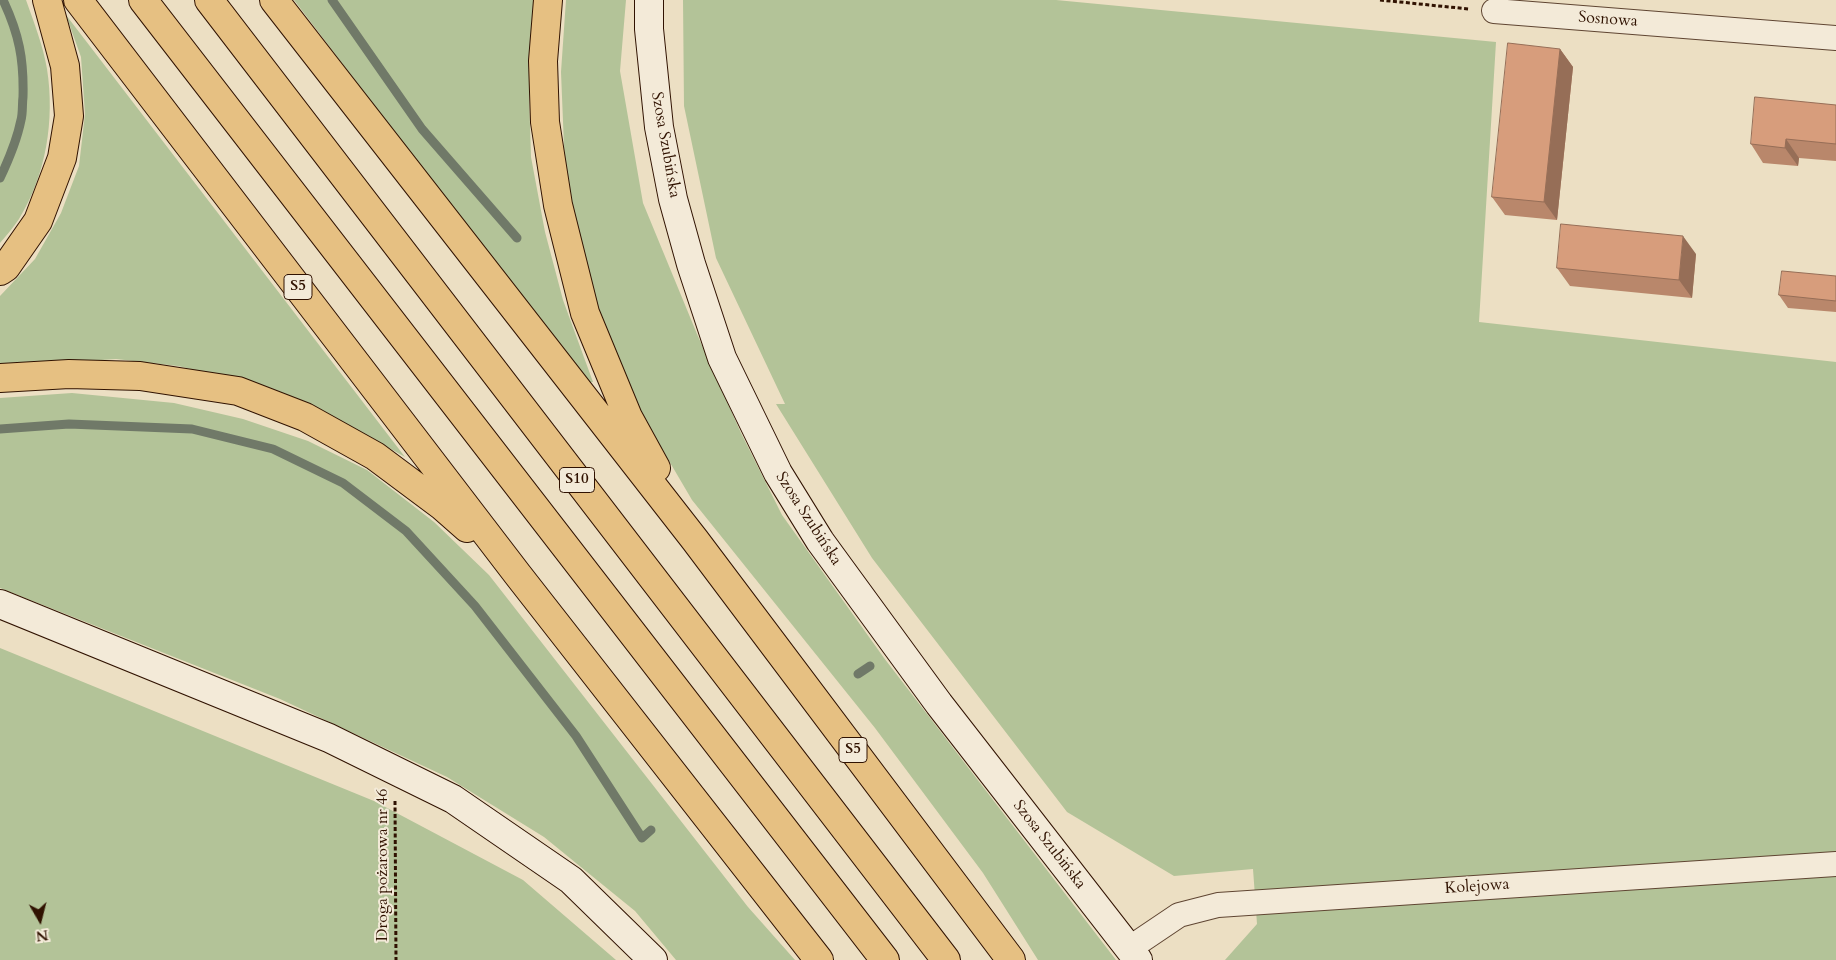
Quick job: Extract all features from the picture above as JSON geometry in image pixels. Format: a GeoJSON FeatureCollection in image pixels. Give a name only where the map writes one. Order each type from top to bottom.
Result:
{"type":"FeatureCollection","features":[{"type":"Feature","properties":{"kind":"highway"},"geometry":{"type":"LineString","coordinates":[[0,271],[6,267],[38,221],[62,158],[69,116],[65,66],[47,0]]}},
{"type":"Feature","properties":{"kind":"highway","name":"S5"},"geometry":{"type":"LineString","coordinates":[[78,0],[518,575],[819,960]]}},
{"type":"Feature","properties":{"kind":"highway"},"geometry":{"type":"LineString","coordinates":[[143,0],[885,960]]}},
{"type":"Feature","properties":{"kind":"highway","name":"S10"},"geometry":{"type":"LineString","coordinates":[[209,0],[946,960]]}},
{"type":"Feature","properties":{"kind":"highway"},"geometry":{"type":"LineString","coordinates":[[274,0],[695,540]]}},
{"type":"Feature","properties":{"kind":"highway","name":"S5"},"geometry":{"type":"LineString","coordinates":[[548,0],[543,61],[545,122],[558,205],[585,313],[628,417],[695,540],[1010,960]]}},
{"type":"Feature","properties":{"kind":"highway"},"geometry":{"type":"LineString","coordinates":[[0,378],[69,374],[140,376],[238,391],[305,417],[375,456],[442,506],[518,575]]}},
{"type":"Feature","properties":{"kind":"street","name":"Szosa Szubińska"},"geometry":{"type":"LineString","coordinates":[[649,0],[649,30],[659,127],[673,199],[691,264],[722,358],[778,473],[820,541],[939,704],[1134,954]]}},
{"type":"Feature","properties":{"kind":"street","name":"Sosnowa"},"geometry":{"type":"LineString","coordinates":[[1494,11],[1836,38]]}},
{"type":"Feature","properties":{"kind":"street"},"geometry":{"type":"LineString","coordinates":[[0,604],[329,738],[453,799],[571,880],[653,960]]}},
{"type":"Feature","properties":{"kind":"street","name":"Kolejowa"},"geometry":{"type":"LineString","coordinates":[[1134,954],[1179,915],[1218,905],[1836,864]]}},
{"type":"Feature","properties":{"kind":"path"},"geometry":{"type":"LineString","coordinates":[[1380,0],[1494,11]]}},
{"type":"Feature","properties":{"kind":"path","name":"Droga pożarowa nr 46"},"geometry":{"type":"LineString","coordinates":[[395,770],[396,960]]}},
{"type":"Feature","properties":{"kind":"green space"},"geometry":{"type":"Polygon","coordinates":[[[0,0],[26,0],[38,34],[47,69],[50,108],[46,147],[36,184],[19,219],[0,243],[0,0]]]}},
{"type":"Feature","properties":{"kind":"green space"},"geometry":{"type":"Polygon","coordinates":[[[294,0],[536,0],[529,93],[531,157],[545,232],[563,300],[593,382],[585,383],[294,0]]]}},
{"type":"Feature","properties":{"kind":"green space"},"geometry":{"type":"Polygon","coordinates":[[[566,0],[626,0],[620,71],[643,203],[697,334],[741,433],[782,515],[884,658],[1116,960],[1038,960],[983,873],[875,728],[692,500],[638,408],[597,308],[576,237],[565,171],[561,72],[566,0]]]}},
{"type":"Feature","properties":{"kind":"green space"},"geometry":{"type":"Polygon","coordinates":[[[683,0],[1056,0],[1496,42],[1479,322],[1836,362],[1836,960],[1225,960],[1257,924],[1253,869],[1174,876],[1067,812],[872,558],[776,404],[785,404],[716,258],[684,106],[683,0]]]}},
{"type":"Feature","properties":{"kind":"green space"},"geometry":{"type":"Polygon","coordinates":[[[66,15],[405,457],[336,418],[289,397],[243,381],[178,366],[116,359],[0,367],[0,296],[35,259],[61,213],[79,166],[85,114],[81,57],[66,15]]]}},
{"type":"Feature","properties":{"kind":"green space"},"geometry":{"type":"Polygon","coordinates":[[[72,393],[174,403],[243,419],[308,441],[367,470],[434,522],[489,575],[748,907],[795,960],[676,960],[635,911],[544,837],[447,777],[280,699],[0,588],[0,398],[72,393]]]}},
{"type":"Feature","properties":{"kind":"green space"},"geometry":{"type":"Polygon","coordinates":[[[0,648],[374,801],[523,880],[616,960],[0,960],[0,648]]]}},
{"type":"Feature","properties":{"kind":"building"},"geometry":{"type":"Polygon","coordinates":[[[1508,43],[1560,49],[1544,202],[1492,197],[1508,43]]]}},
{"type":"Feature","properties":{"kind":"building"},"geometry":{"type":"Polygon","coordinates":[[[1755,97],[1836,105],[1836,144],[1786,139],[1785,148],[1751,144],[1755,97]]]}},
{"type":"Feature","properties":{"kind":"building"},"geometry":{"type":"Polygon","coordinates":[[[1561,224],[1683,236],[1679,280],[1557,268],[1561,224]]]}},
{"type":"Feature","properties":{"kind":"building"},"geometry":{"type":"Polygon","coordinates":[[[1782,271],[1836,276],[1836,301],[1779,295],[1782,271]]]}},
{"type":"Feature","properties":{"kind":"waterway"},"geometry":{"type":"LineString","coordinates":[[0,178],[10,157],[17,135],[22,117],[23,97],[23,71],[17,36],[3,0]]}},
{"type":"Feature","properties":{"kind":"waterway"},"geometry":{"type":"LineString","coordinates":[[332,0],[422,129],[517,238]]}},
{"type":"Feature","properties":{"kind":"waterway"},"geometry":{"type":"LineString","coordinates":[[0,429],[69,424],[192,429],[273,449],[343,483],[406,531],[475,606],[576,736],[642,838],[651,830]]}},
{"type":"Feature","properties":{"kind":"waterway"},"geometry":{"type":"LineString","coordinates":[[858,674],[870,666]]}}]}
